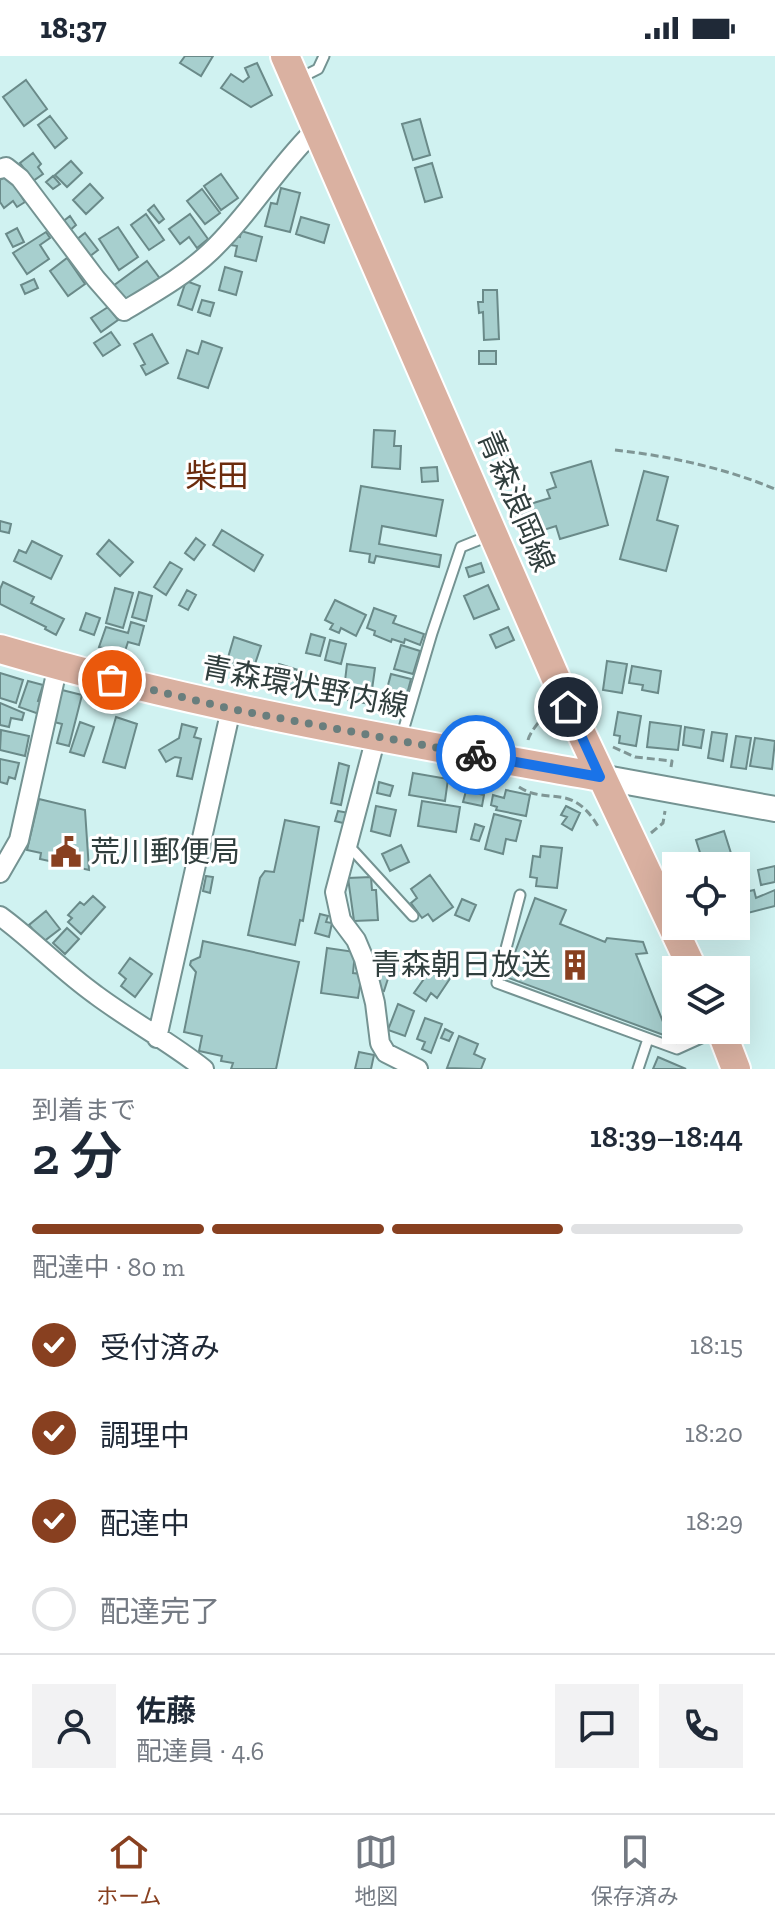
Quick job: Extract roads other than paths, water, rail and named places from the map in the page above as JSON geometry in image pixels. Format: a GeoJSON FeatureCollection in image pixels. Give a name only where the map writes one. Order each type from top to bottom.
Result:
{"type":"FeatureCollection","features":[{"type":"Feature","properties":{"kind":"main road","name":"青森浪岡線"},"geometry":{"type":"LineString","coordinates":[[290,68],[600,777],[686,956]]}},
{"type":"Feature","properties":{"kind":"main road","name":"青森環状野内線"},"geometry":{"type":"LineString","coordinates":[[0,649],[231,709],[600,777]]}},
{"type":"Feature","properties":{"kind":"main road"},"geometry":{"type":"LineString","coordinates":[[600,777],[775,809]]}},
{"type":"Feature","properties":{"kind":"main road"},"geometry":{"type":"LineString","coordinates":[[726,1044],[736,1069]]}},
{"type":"Feature","properties":{"kind":"street"},"geometry":{"type":"LineString","coordinates":[[2,164],[20,178],[124,311],[210,252],[255,204],[293,151],[317,128]]}},
{"type":"Feature","properties":{"kind":"street"},"geometry":{"type":"LineString","coordinates":[[0,873],[19,840],[58,665]]}},
{"type":"Feature","properties":{"kind":"street"},"geometry":{"type":"LineString","coordinates":[[157,1038],[231,709]]}},
{"type":"Feature","properties":{"kind":"street"},"geometry":{"type":"LineString","coordinates":[[388,740],[346,843],[335,892],[341,920],[356,940],[364,959],[375,1003],[380,1043],[386,1053],[418,1069]]}},
{"type":"Feature","properties":{"kind":"street"},"geometry":{"type":"LineString","coordinates":[[0,916],[92,993],[157,1038],[182,1051],[204,1069]]}},
{"type":"Feature","properties":{"kind":"lane"},"geometry":{"type":"LineString","coordinates":[[290,68],[318,69],[324,56]]}},
{"type":"Feature","properties":{"kind":"lane"},"geometry":{"type":"LineString","coordinates":[[388,740],[432,633],[461,547],[493,535]]}},
{"type":"Feature","properties":{"kind":"lane"},"geometry":{"type":"LineString","coordinates":[[346,843],[413,916]]}},
{"type":"Feature","properties":{"kind":"lane"},"geometry":{"type":"LineString","coordinates":[[520,895],[497,983],[662,1044]]}},
{"type":"Feature","properties":{"kind":"lane"},"geometry":{"type":"LineString","coordinates":[[638,1069],[648,1039]]}},
{"type":"Feature","properties":{"kind":"lane"},"geometry":{"type":"LineString","coordinates":[[662,1044],[677,1049],[688,1044]]}},
{"type":"Feature","properties":{"kind":"place","name":"荒川郵便局"},"geometry":{"type":"Point","coordinates":[66,852]}},
{"type":"Feature","properties":{"kind":"place","name":"青森朝日放送"},"geometry":{"type":"Point","coordinates":[575,965]}},
{"type":"Feature","properties":{"kind":"district","name":"柴田"},"geometry":{"type":"Point","coordinates":[217,476]}}]}
